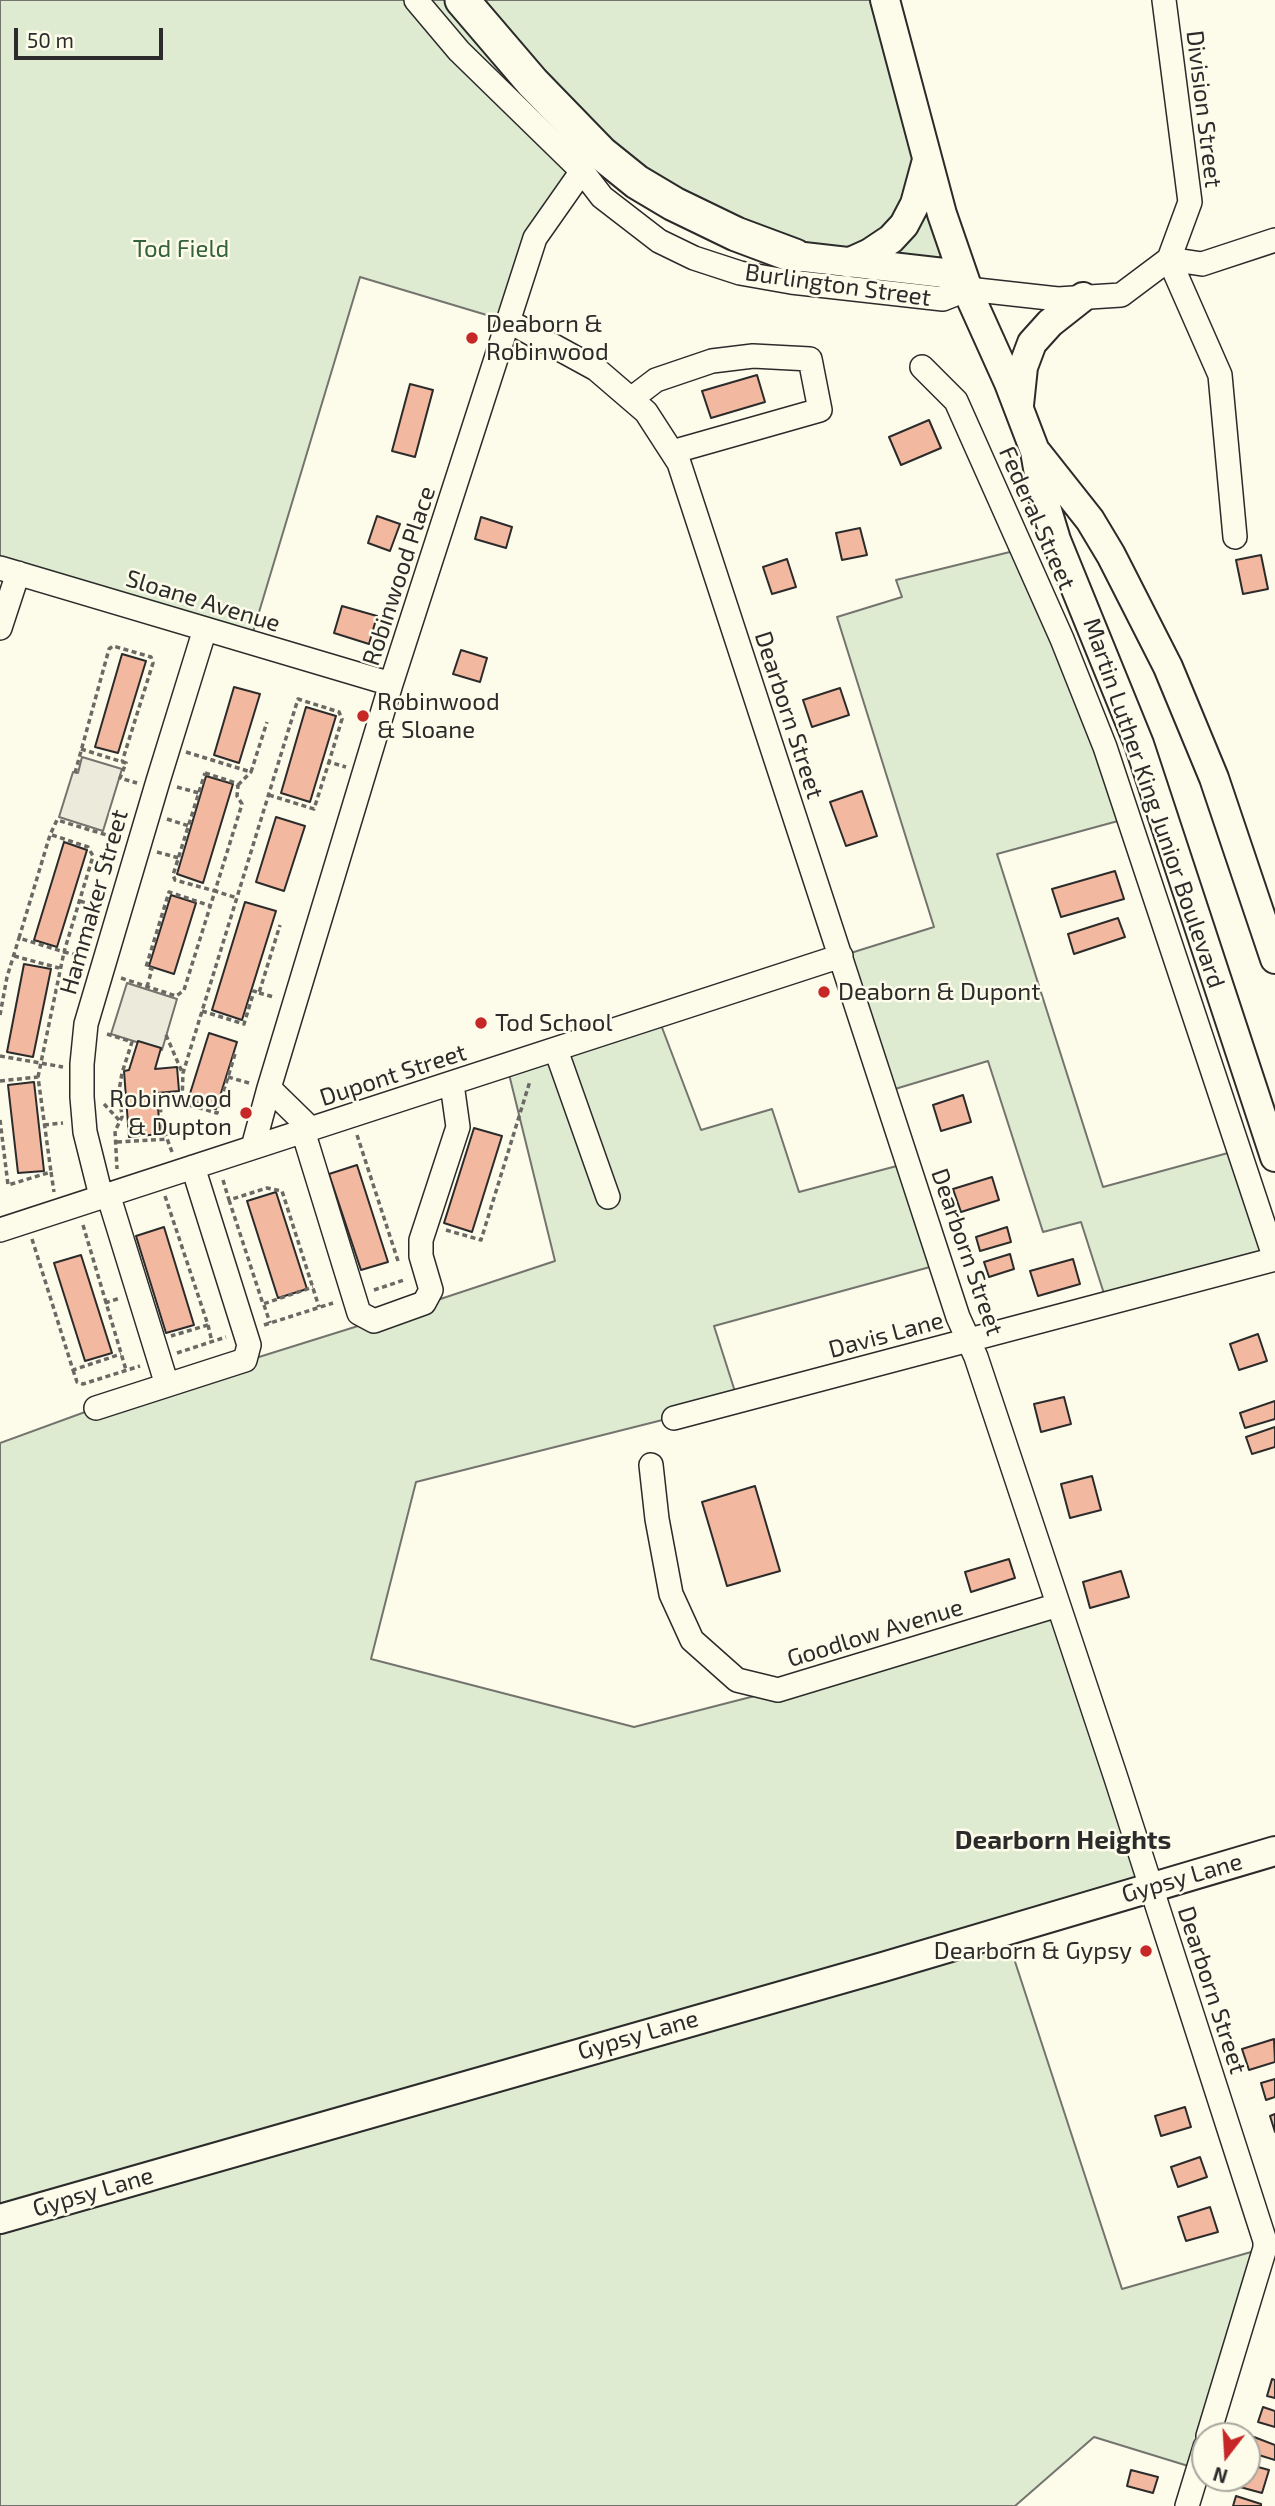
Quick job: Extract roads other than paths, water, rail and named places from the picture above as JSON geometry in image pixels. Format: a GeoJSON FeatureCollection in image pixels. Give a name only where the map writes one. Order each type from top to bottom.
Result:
{"type":"FeatureCollection","features":[{"type":"Feature","properties":{"kind":"highway"},"geometry":{"type":"LineString","coordinates":[[462,0],[533,83],[601,153],[637,181],[674,204],[736,234],[795,256]]}},
{"type":"Feature","properties":{"kind":"main road","name":"Martin Luther King Junior Boulevard"},"geometry":{"type":"LineString","coordinates":[[885,0],[942,214],[968,289],[1035,450],[1043,497],[1056,540],[1139,744],[1275,1157]]}},
{"type":"Feature","properties":{"kind":"main road"},"geometry":{"type":"LineString","coordinates":[[848,263],[891,239],[904,225],[915,204],[927,158]]}},
{"type":"Feature","properties":{"kind":"main road","name":"Burlington Street"},"geometry":{"type":"LineString","coordinates":[[795,256],[944,273],[968,289]]}},
{"type":"Feature","properties":{"kind":"main road"},"geometry":{"type":"LineString","coordinates":[[1018,408],[1023,367],[1032,343],[1050,323],[1083,297]]}},
{"type":"Feature","properties":{"kind":"main road","name":"Martin Luther King Junior Boulevard"},"geometry":{"type":"LineString","coordinates":[[1035,450],[1090,520],[1111,555],[1168,667],[1214,778],[1275,959]]}},
{"type":"Feature","properties":{"kind":"main road","name":"Gypsy Lane"},"geometry":{"type":"LineString","coordinates":[[0,2219],[883,1967],[1275,1851]]}},
{"type":"Feature","properties":{"kind":"street","name":"Burlington Street"},"geometry":{"type":"LineString","coordinates":[[416,0],[459,51],[582,171],[602,197],[659,241],[694,258],[740,273],[804,284],[943,299],[968,289]]}},
{"type":"Feature","properties":{"kind":"street","name":"Division Street"},"geometry":{"type":"LineString","coordinates":[[1164,0],[1190,202],[1169,259]]}},
{"type":"Feature","properties":{"kind":"street","name":"Burlington Street"},"geometry":{"type":"LineString","coordinates":[[582,171],[613,182],[663,215],[704,234],[747,248],[795,256]]}},
{"type":"Feature","properties":{"kind":"street"},"geometry":{"type":"LineString","coordinates":[[510,322],[536,238],[582,171]]}},
{"type":"Feature","properties":{"kind":"street"},"geometry":{"type":"LineString","coordinates":[[968,289],[1058,299],[1121,295],[1169,259],[1202,264],[1275,240]]}},
{"type":"Feature","properties":{"kind":"street"},"geometry":{"type":"LineString","coordinates":[[1169,259],[1220,375],[1234,537]]}},
{"type":"Feature","properties":{"kind":"street","name":"Dearborn Street"},"geometry":{"type":"LineString","coordinates":[[510,322],[596,369],[646,412],[679,463],[958,1317],[976,1357],[1058,1605],[1265,2241],[1212,2422]]}},
{"type":"Feature","properties":{"kind":"street","name":"Robinwood Place"},"geometry":{"type":"LineString","coordinates":[[253,1147],[391,684],[510,322]]}},
{"type":"Feature","properties":{"kind":"street"},"geometry":{"type":"LineString","coordinates":[[631,399],[656,380],[712,361],[752,356],[810,359],[820,411],[672,452]]}},
{"type":"Feature","properties":{"kind":"street","name":"Federal Street"},"geometry":{"type":"LineString","coordinates":[[922,367],[956,401],[1062,639],[1105,747],[1275,1259]]}},
{"type":"Feature","properties":{"kind":"street"},"geometry":{"type":"LineString","coordinates":[[0,628],[9,570]]}},
{"type":"Feature","properties":{"kind":"street","name":"Sloane Avenue"},"geometry":{"type":"LineString","coordinates":[[9,570],[391,684]]}},
{"type":"Feature","properties":{"kind":"street","name":"Hammaker Street"},"geometry":{"type":"LineString","coordinates":[[167,1385],[162,1349],[108,1188],[85,1132],[82,1097],[86,1024],[205,629]]}},
{"type":"Feature","properties":{"kind":"street","name":"Dupont Street"},"geometry":{"type":"LineString","coordinates":[[0,1230],[77,1204],[108,1188],[159,1178],[183,1161],[253,1147],[841,956]]}},
{"type":"Feature","properties":{"kind":"street"},"geometry":{"type":"LineString","coordinates":[[556,1050],[608,1197]]}},
{"type":"Feature","properties":{"kind":"street"},"geometry":{"type":"LineString","coordinates":[[269,1088],[307,1130],[359,1313],[374,1321],[424,1303],[430,1290],[421,1256],[421,1240],[458,1127],[452,1084]]}},
{"type":"Feature","properties":{"kind":"street"},"geometry":{"type":"LineString","coordinates":[[96,1408],[245,1360],[248,1345],[244,1332],[183,1161]]}},
{"type":"Feature","properties":{"kind":"street","name":"Davis Lane"},"geometry":{"type":"LineString","coordinates":[[674,1418],[1275,1259]]}},
{"type":"Feature","properties":{"kind":"street","name":"Goodlow Avenue"},"geometry":{"type":"LineString","coordinates":[[651,1465],[657,1519],[671,1594],[692,1640],[737,1680],[778,1689],[1058,1605]]}},
{"type":"Feature","properties":{"kind":"place","name":"Deaborn & Robinwood"},"geometry":{"type":"Point","coordinates":[472,338]}},
{"type":"Feature","properties":{"kind":"place","name":"Robinwood & Sloane"},"geometry":{"type":"Point","coordinates":[363,716]}},
{"type":"Feature","properties":{"kind":"place","name":"Deaborn & Dupont"},"geometry":{"type":"Point","coordinates":[824,992]}},
{"type":"Feature","properties":{"kind":"place","name":"Tod School"},"geometry":{"type":"Point","coordinates":[481,1023]}},
{"type":"Feature","properties":{"kind":"place","name":"Robinwood & Dupton"},"geometry":{"type":"Point","coordinates":[246,1113]}},
{"type":"Feature","properties":{"kind":"place","name":"Dearborn & Gypsy"},"geometry":{"type":"Point","coordinates":[1146,1951]}},
{"type":"Feature","properties":{"kind":"district","name":"Dearborn Heights"},"geometry":{"type":"Point","coordinates":[1063,1840]}},
{"type":"Feature","properties":{"kind":"park label","name":"Tod Field"},"geometry":{"type":"Point","coordinates":[181,249]}}]}
